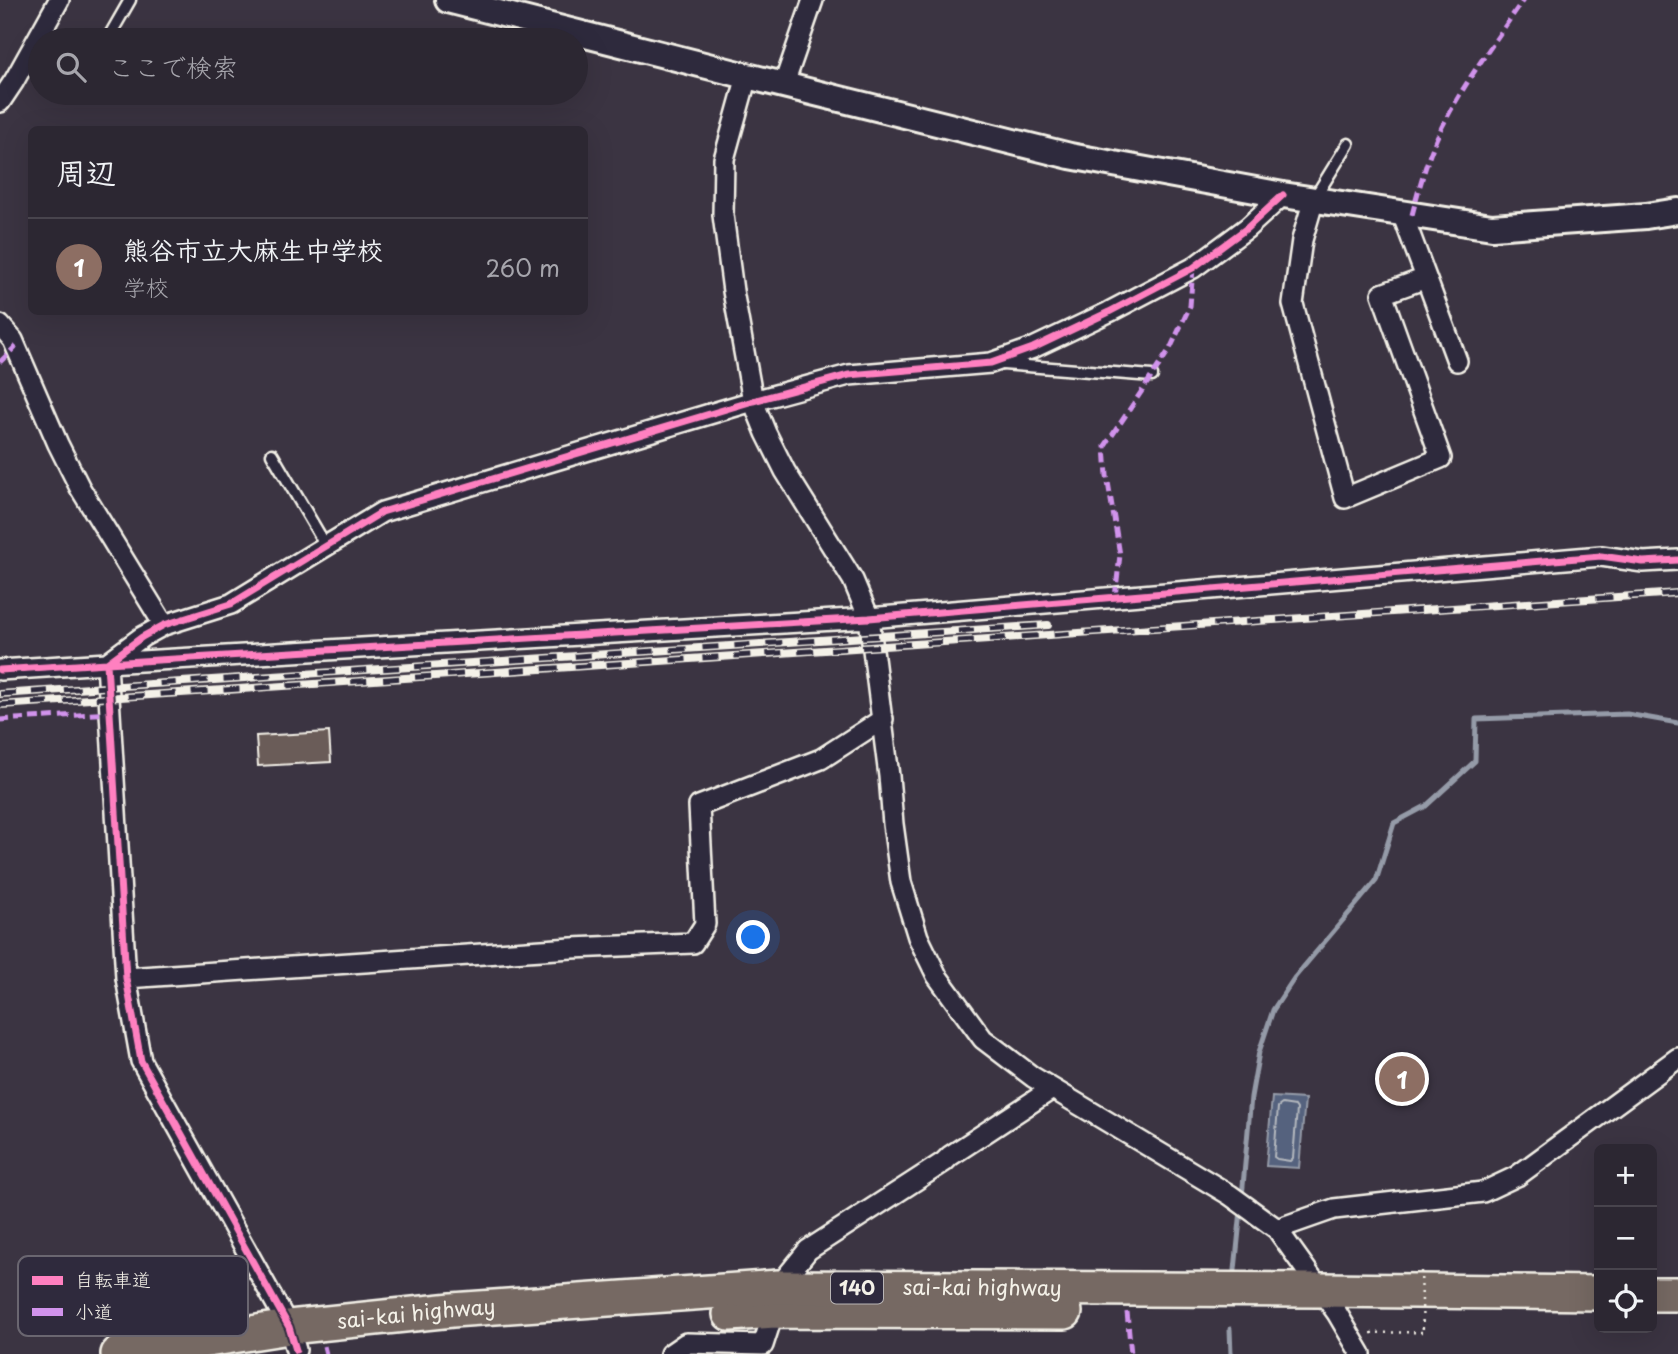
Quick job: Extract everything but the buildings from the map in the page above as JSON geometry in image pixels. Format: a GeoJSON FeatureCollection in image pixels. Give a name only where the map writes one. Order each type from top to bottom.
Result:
{"type":"FeatureCollection","features":[{"type":"Feature","properties":{"kind":"highway","name":"sai-kai highway"},"geometry":{"type":"LineString","coordinates":[[1340,1312],[1594,1293]]}},
{"type":"Feature","properties":{"kind":"highway"},"geometry":{"type":"LineString","coordinates":[[1657,1294],[1678,1294]]}},
{"type":"Feature","properties":{"kind":"highway","name":"sai-kai highway"},"geometry":{"type":"LineString","coordinates":[[118,1354],[284,1344],[452,1310],[776,1299],[1594,1316]]}},
{"type":"Feature","properties":{"kind":"highway"},"geometry":{"type":"LineString","coordinates":[[1657,1317],[1678,1317]]}},
{"type":"Feature","properties":{"kind":"street"},"geometry":{"type":"LineString","coordinates":[[43,28],[59,0]]}},
{"type":"Feature","properties":{"kind":"street"},"geometry":{"type":"LineString","coordinates":[[449,0],[559,28]]}},
{"type":"Feature","properties":{"kind":"street"},"geometry":{"type":"LineString","coordinates":[[784,84],[813,0]]}},
{"type":"Feature","properties":{"kind":"street"},"geometry":{"type":"LineString","coordinates":[[588,35],[1070,156],[1314,200],[1492,227],[1646,216],[1678,211]]}},
{"type":"Feature","properties":{"kind":"street"},"geometry":{"type":"LineString","coordinates":[[0,102],[28,56]]}},
{"type":"Feature","properties":{"kind":"street"},"geometry":{"type":"LineString","coordinates":[[747,76],[724,159],[723,215],[752,401],[785,471],[853,580],[869,618],[901,881],[918,937],[937,976],[983,1039],[1033,1077],[1230,1195],[1277,1229],[1340,1312],[1361,1354]]}},
{"type":"Feature","properties":{"kind":"street"},"geometry":{"type":"LineString","coordinates":[[107,663],[142,636],[164,625],[231,604],[382,512],[752,401],[849,375],[991,363],[1033,348],[1110,312],[1193,268],[1247,228],[1283,195]]}},
{"type":"Feature","properties":{"kind":"street"},"geometry":{"type":"LineString","coordinates":[[1314,200],[1302,240],[1293,304],[1345,498],[1441,458],[1382,294],[1426,278]]}},
{"type":"Feature","properties":{"kind":"street"},"geometry":{"type":"LineString","coordinates":[[1402,213],[1457,361]]}},
{"type":"Feature","properties":{"kind":"street"},"geometry":{"type":"LineString","coordinates":[[0,325],[13,340],[79,488],[164,625]]}},
{"type":"Feature","properties":{"kind":"street"},"geometry":{"type":"LineString","coordinates":[[0,670],[869,618],[1601,556],[1643,562],[1678,560]]}},
{"type":"Feature","properties":{"kind":"street"},"geometry":{"type":"LineString","coordinates":[[107,663],[126,978],[141,1061],[240,1256]]}},
{"type":"Feature","properties":{"kind":"street"},"geometry":{"type":"LineString","coordinates":[[126,978],[572,948],[693,943],[705,924],[699,806],[821,760],[883,719]]}},
{"type":"Feature","properties":{"kind":"street"},"geometry":{"type":"LineString","coordinates":[[1277,1229],[1334,1209],[1483,1192],[1517,1176],[1678,1058]]}},
{"type":"Feature","properties":{"kind":"street"},"geometry":{"type":"LineString","coordinates":[[670,1354],[686,1343],[763,1346],[776,1299],[808,1250],[1052,1089]]}},
{"type":"Feature","properties":{"kind":"street"},"geometry":{"type":"LineString","coordinates":[[248,1273],[284,1344]]}},
{"type":"Feature","properties":{"kind":"lane"},"geometry":{"type":"LineString","coordinates":[[114,28],[130,0]]}},
{"type":"Feature","properties":{"kind":"lane"},"geometry":{"type":"LineString","coordinates":[[1314,200],[1348,144]]}},
{"type":"Feature","properties":{"kind":"lane"},"geometry":{"type":"LineString","coordinates":[[991,363],[1152,376]]}},
{"type":"Feature","properties":{"kind":"lane"},"geometry":{"type":"LineString","coordinates":[[272,454],[326,546]]}},
{"type":"Feature","properties":{"kind":"path"},"geometry":{"type":"LineString","coordinates":[[1340,1312],[1423,1332],[1421,1271]]}},
{"type":"Feature","properties":{"kind":"water"},"geometry":{"type":"Polygon","coordinates":[[[1272,1097],[1305,1099],[1299,1168],[1266,1166],[1272,1097]]]}},
{"type":"Feature","properties":{"kind":"waterway"},"geometry":{"type":"LineString","coordinates":[[1242,1197],[1251,1097],[1259,1052],[1273,1010],[1295,977],[1376,881],[1394,823],[1426,806],[1475,761],[1476,719],[1627,714],[1678,723]]}},
{"type":"Feature","properties":{"kind":"waterway"},"geometry":{"type":"LineString","coordinates":[[1235,1270],[1241,1210]]}},
{"type":"Feature","properties":{"kind":"waterway"},"geometry":{"type":"LineString","coordinates":[[1230,1329],[1231,1354]]}},
{"type":"Feature","properties":{"kind":"railway"},"geometry":{"type":"LineString","coordinates":[[0,705],[1678,593]]}},
{"type":"Feature","properties":{"kind":"railway"},"geometry":{"type":"LineString","coordinates":[[0,694],[1048,625]]}},
{"type":"Feature","properties":{"kind":"marked path"},"geometry":{"type":"LineString","coordinates":[[1412,215],[1429,156],[1444,123],[1523,0]]}},
{"type":"Feature","properties":{"kind":"marked path"},"geometry":{"type":"LineString","coordinates":[[1115,597],[1120,555],[1107,476],[1105,446],[1170,349],[1190,306],[1193,268]]}},
{"type":"Feature","properties":{"kind":"marked path"},"geometry":{"type":"LineString","coordinates":[[0,362],[16,346]]}},
{"type":"Feature","properties":{"kind":"marked path"},"geometry":{"type":"LineString","coordinates":[[0,720],[110,713]]}},
{"type":"Feature","properties":{"kind":"marked path"},"geometry":{"type":"LineString","coordinates":[[1127,1312],[1131,1354]]}},
{"type":"Feature","properties":{"kind":"marked path"},"geometry":{"type":"LineString","coordinates":[[324,1346],[326,1354]]}},
{"type":"Feature","properties":{"kind":"cycle path"},"geometry":{"type":"LineString","coordinates":[[296,1350],[289,1327],[141,1061],[126,978],[107,663],[142,637],[164,625],[231,604],[382,512],[849,375],[991,363],[1033,348],[1193,268],[1247,228],[1283,195]]}},
{"type":"Feature","properties":{"kind":"cycle path"},"geometry":{"type":"LineString","coordinates":[[0,670],[869,618],[1601,556],[1643,562],[1678,560]]}},
{"type":"Feature","properties":{"kind":"place","name":"熊谷市立大麻生中学校"},"geometry":{"type":"Point","coordinates":[1402,1079]}}]}
